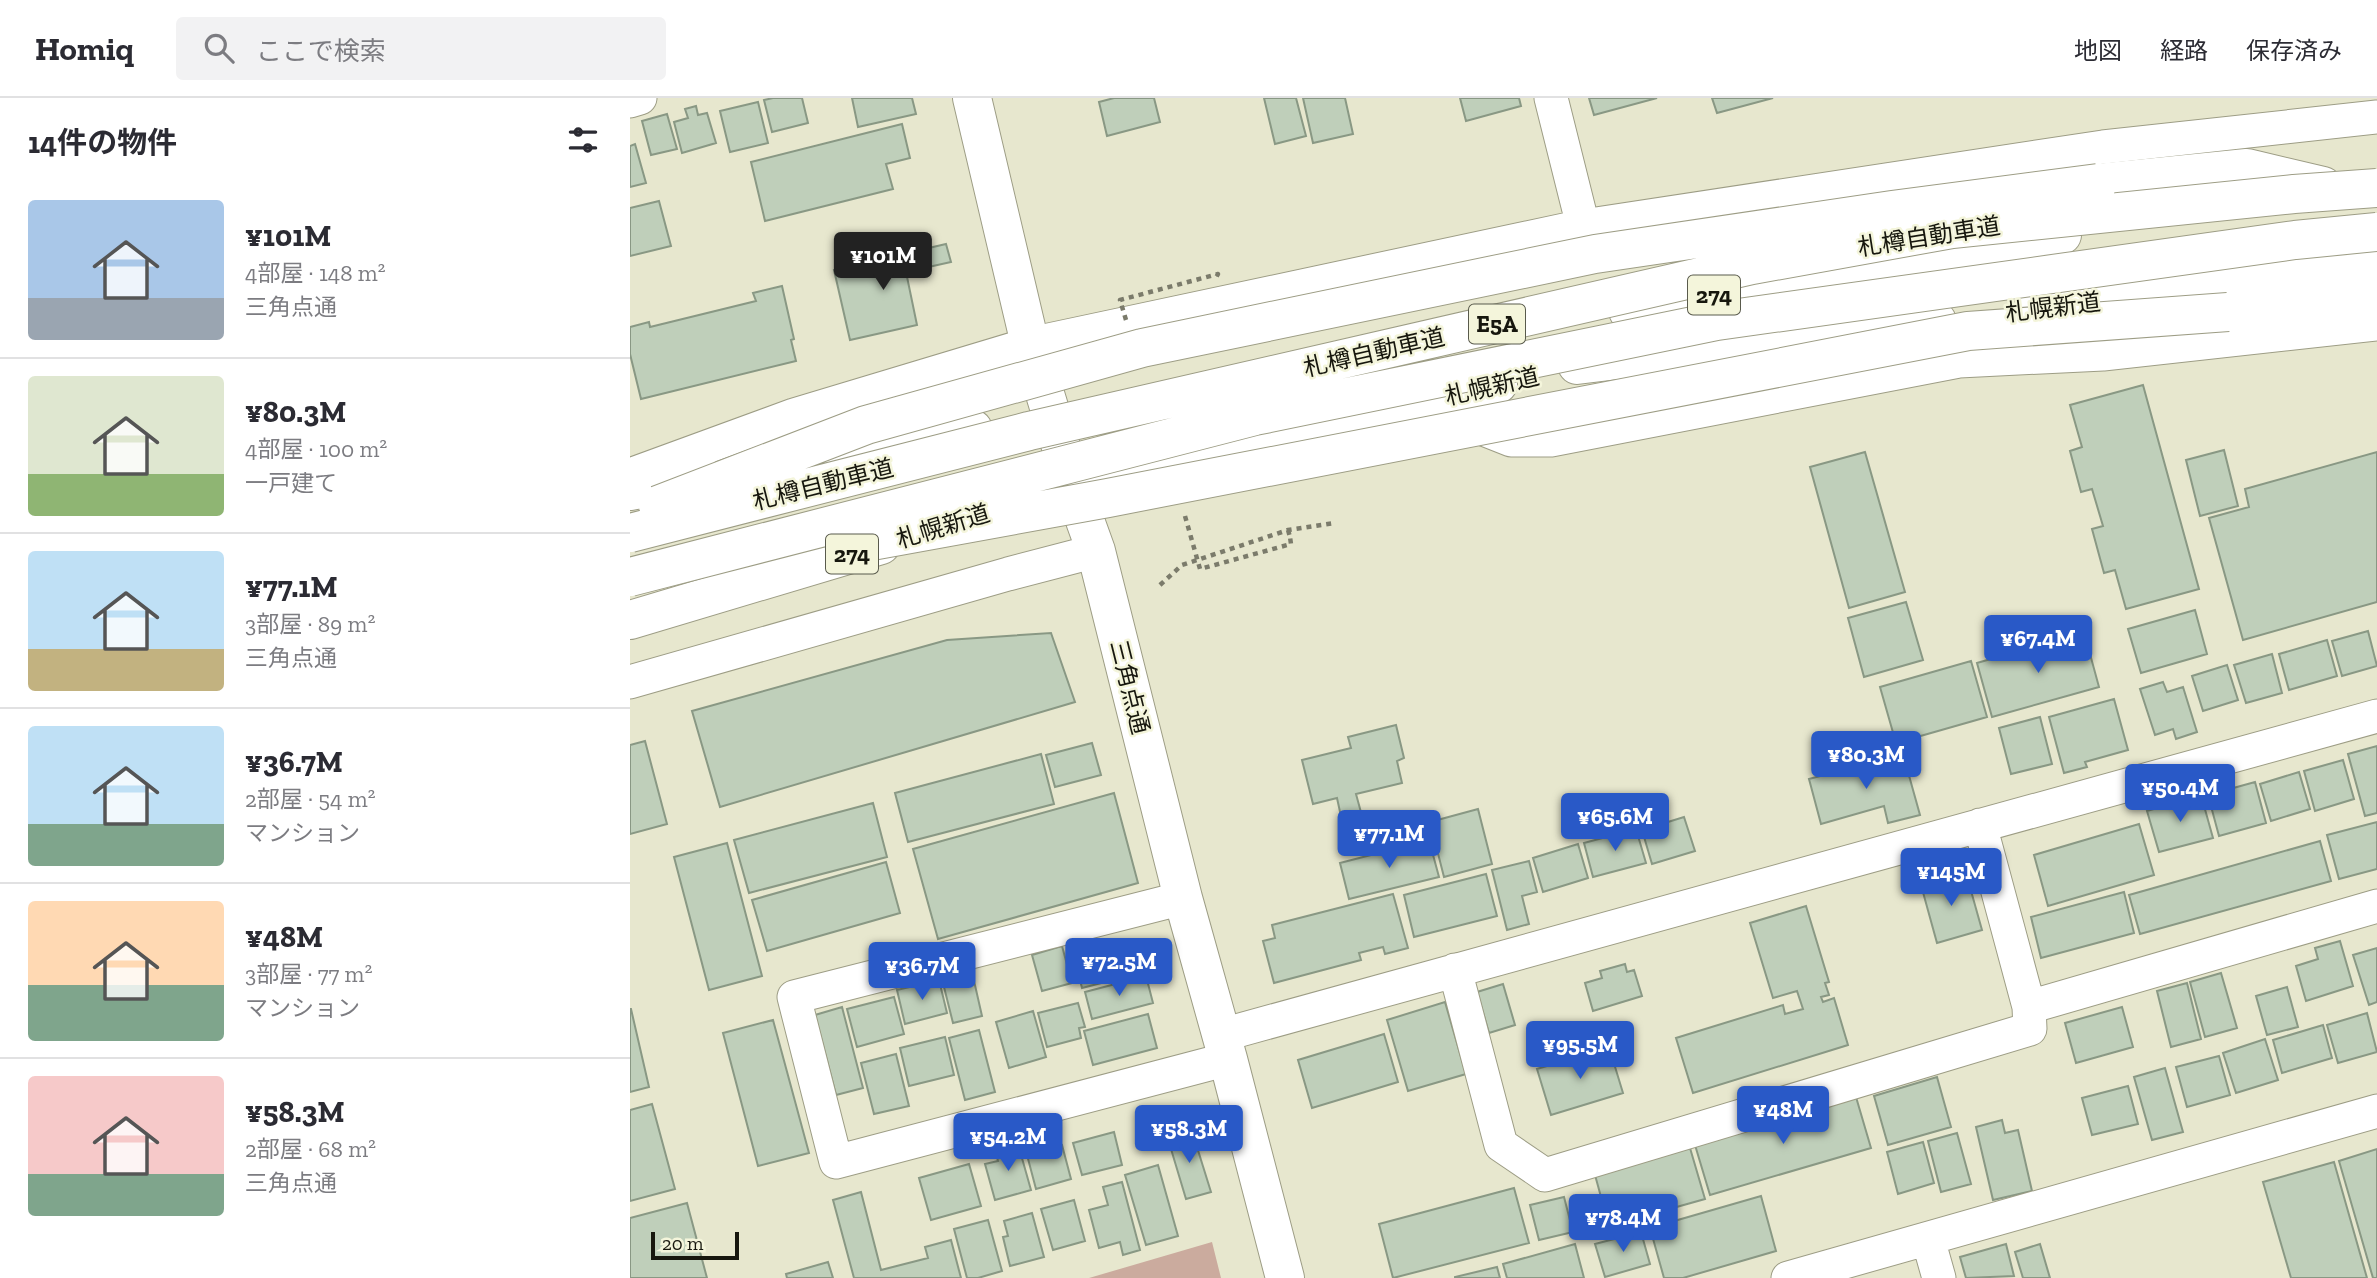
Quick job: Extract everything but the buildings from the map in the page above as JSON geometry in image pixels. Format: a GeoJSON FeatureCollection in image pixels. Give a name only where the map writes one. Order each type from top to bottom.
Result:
{"type":"FeatureCollection","features":[{"type":"Feature","properties":{"kind":"main road","name":"三角点通"},"geometry":{"type":"LineString","coordinates":[[972,98],[1030,344],[1073,487],[1096,551],[1183,898],[1285,1278]]}},
{"type":"Feature","properties":{"kind":"main road"},"geometry":{"type":"LineString","coordinates":[[630,516],[866,425],[1142,348],[1595,254],[1892,210],[2098,183],[2247,168],[2323,186]]}},
{"type":"Feature","properties":{"kind":"main road","name":"札幌新道"},"geometry":{"type":"LineString","coordinates":[[630,491],[2012,242],[2162,220],[2377,177]]}},
{"type":"Feature","properties":{"kind":"main road","name":"札樽自動車道"},"geometry":{"type":"LineString","coordinates":[[630,533],[1029,431],[1752,265],[1952,229],[2377,188]]}},
{"type":"Feature","properties":{"kind":"main road","name":"札樽自動車道"},"geometry":{"type":"LineString","coordinates":[[630,578],[1255,416],[1717,321],[2295,240],[2377,232]]}},
{"type":"Feature","properties":{"kind":"main road","name":"札幌新道"},"geometry":{"type":"LineString","coordinates":[[630,620],[1073,487],[1578,365],[2377,267]]}},
{"type":"Feature","properties":{"kind":"main road"},"geometry":{"type":"LineString","coordinates":[[630,584],[1108,498],[1968,331],[2228,312],[2377,297]]}},
{"type":"Feature","properties":{"kind":"street"},"geometry":{"type":"LineString","coordinates":[[630,101],[640,98]]}},
{"type":"Feature","properties":{"kind":"street"},"geometry":{"type":"LineString","coordinates":[[1551,98],[1583,226]]}},
{"type":"Feature","properties":{"kind":"street"},"geometry":{"type":"LineString","coordinates":[[630,475],[794,415],[1030,344],[1583,226],[2103,147],[2377,117]]}},
{"type":"Feature","properties":{"kind":"street"},"geometry":{"type":"LineString","coordinates":[[1417,403],[1511,440],[1551,440],[1959,361],[2102,354],[2377,324]]}},
{"type":"Feature","properties":{"kind":"street"},"geometry":{"type":"LineString","coordinates":[[630,681],[1096,551]]}},
{"type":"Feature","properties":{"kind":"street"},"geometry":{"type":"LineString","coordinates":[[1183,898],[794,997],[836,1162],[1225,1047],[1455,970],[2377,716]]}},
{"type":"Feature","properties":{"kind":"street"},"geometry":{"type":"LineString","coordinates":[[1455,970],[1501,1145],[1545,1175],[2029,1029],[2029,1007],[1980,825]]}},
{"type":"Feature","properties":{"kind":"street"},"geometry":{"type":"LineString","coordinates":[[2029,1007],[2377,905]]}},
{"type":"Feature","properties":{"kind":"street"},"geometry":{"type":"LineString","coordinates":[[1787,1278],[2377,1111]]}},
{"type":"Feature","properties":{"kind":"street"},"geometry":{"type":"LineString","coordinates":[[1928,1239],[1939,1278]]}},
{"type":"Feature","properties":{"kind":"path"},"geometry":{"type":"LineString","coordinates":[[1160,585],[1182,565],[1288,530],[1334,523]]}},
{"type":"Feature","properties":{"kind":"path"},"geometry":{"type":"LineString","coordinates":[[1288,530],[1290,537]]}},
{"type":"Feature","properties":{"kind":"shaded area"},"geometry":{"type":"Polygon","coordinates":[[[1212,1242],[1221,1278],[1089,1278],[1212,1242]]]}}]}
